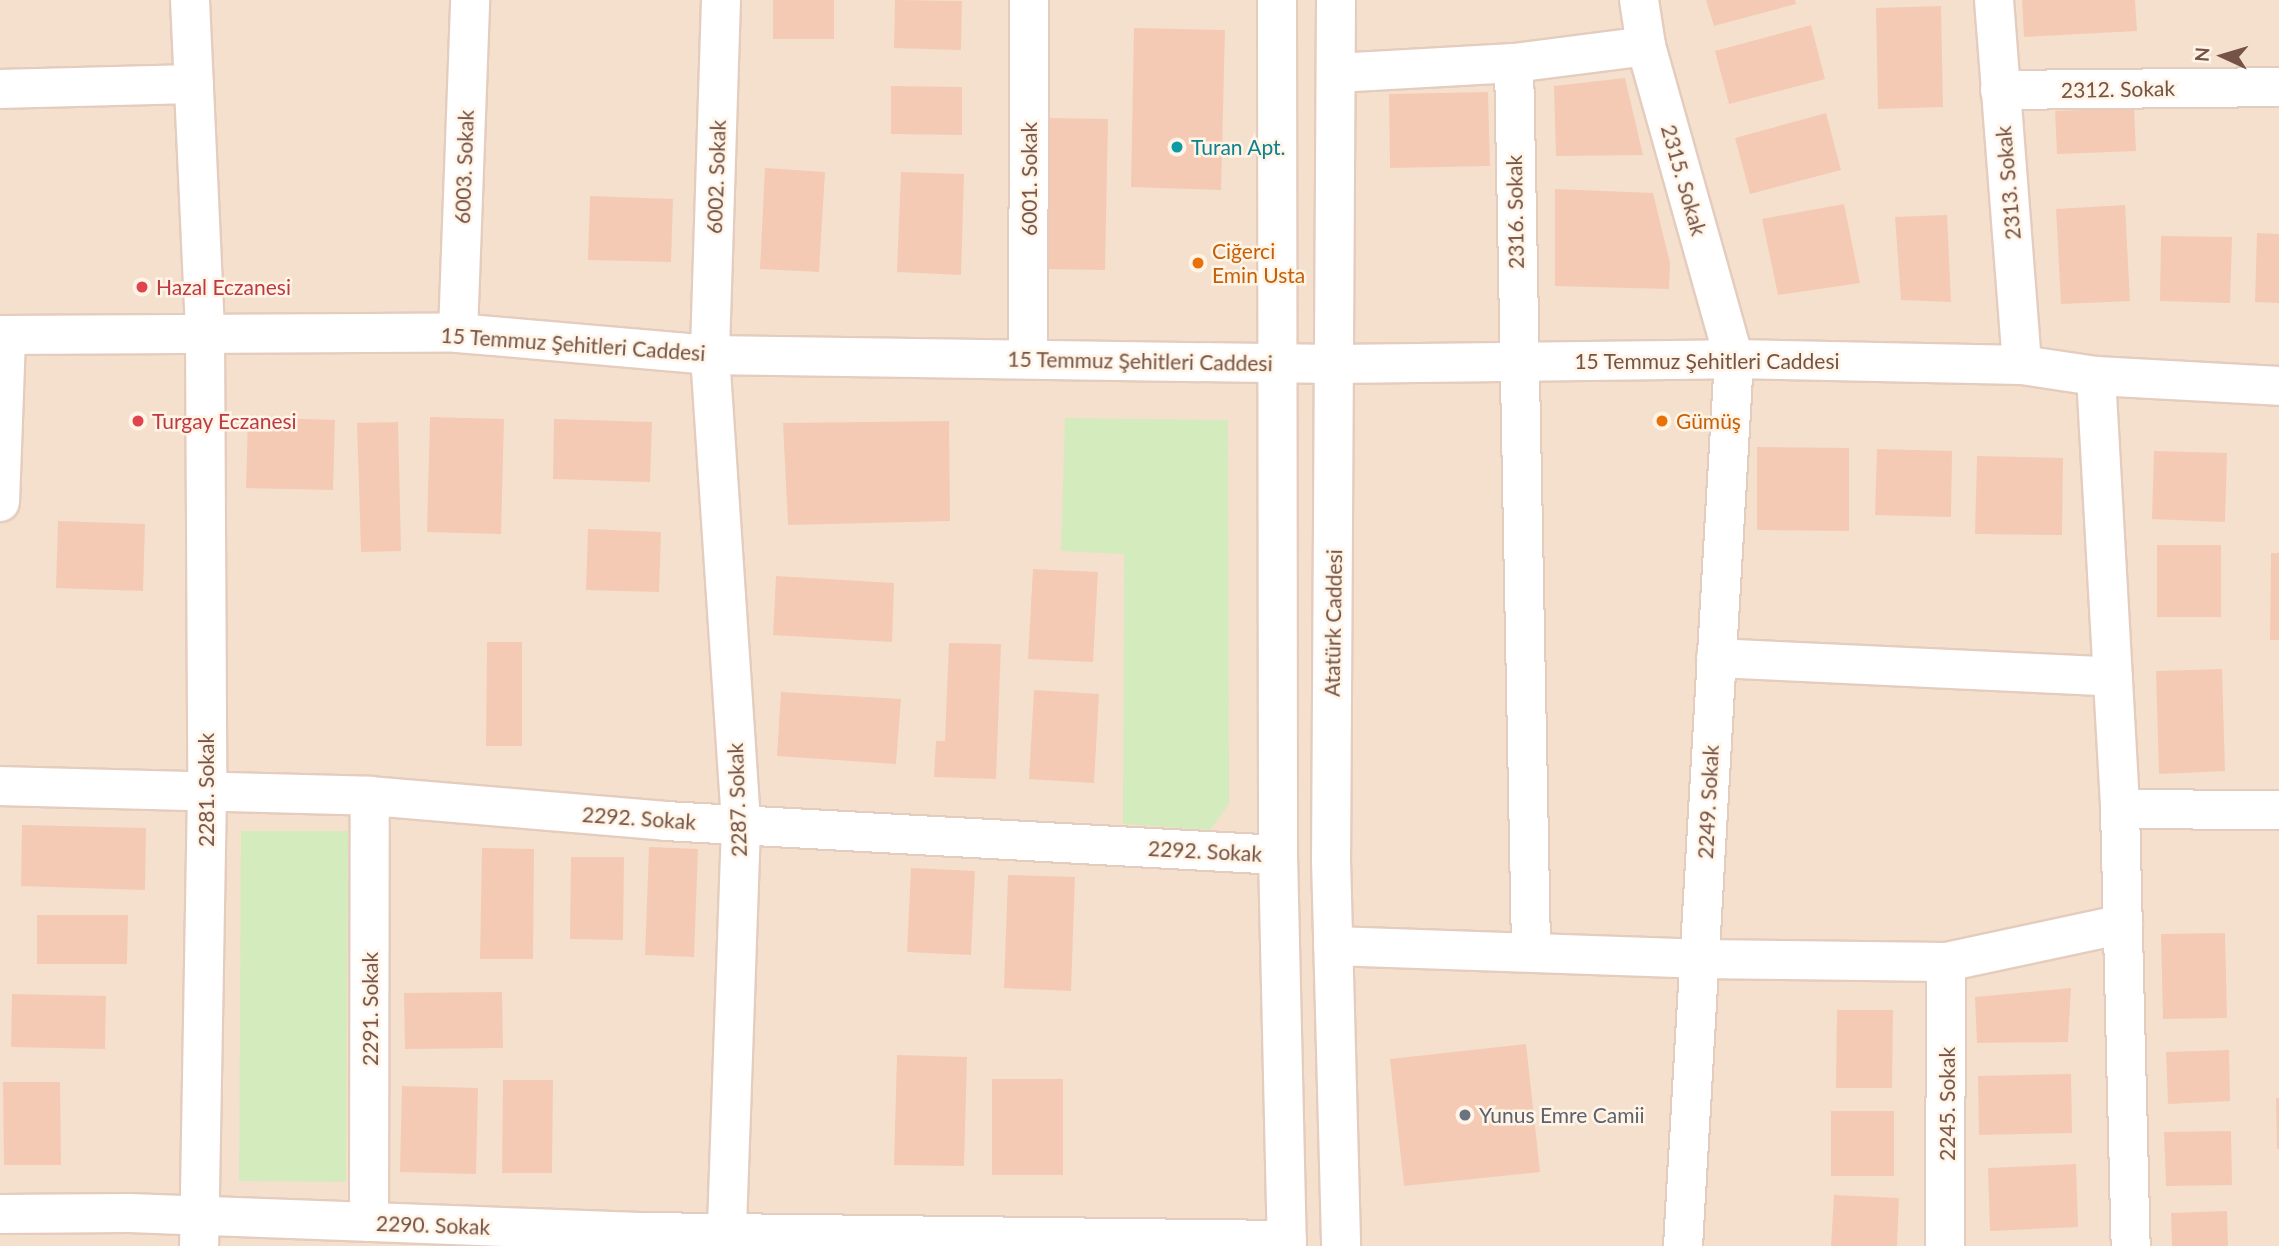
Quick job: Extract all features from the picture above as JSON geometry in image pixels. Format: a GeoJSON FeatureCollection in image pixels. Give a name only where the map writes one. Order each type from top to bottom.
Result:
{"type":"FeatureCollection","features":[{"type":"Feature","properties":{"kind":"street","name":"2281. Sokak"},"geometry":{"type":"LineString","coordinates":[[190,0],[205,335],[206,792],[199,1231]]}},
{"type":"Feature","properties":{"kind":"street","name":"6003. Sokak"},"geometry":{"type":"LineString","coordinates":[[458,333],[470,0]]}},
{"type":"Feature","properties":{"kind":"street","name":"6002. Sokak"},"geometry":{"type":"LineString","coordinates":[[710,355],[721,0]]}},
{"type":"Feature","properties":{"kind":"street","name":"6001. Sokak"},"geometry":{"type":"LineString","coordinates":[[1028,358],[1029,0]]}},
{"type":"Feature","properties":{"kind":"street"},"geometry":{"type":"LineString","coordinates":[[1277,0],[1278,855],[1287,1243]]}},
{"type":"Feature","properties":{"kind":"street","name":"Atatürk Caddesi"},"geometry":{"type":"LineString","coordinates":[[1336,0],[1333,946],[1341,1246]]}},
{"type":"Feature","properties":{"kind":"street","name":"2315. Sokak"},"geometry":{"type":"LineString","coordinates":[[1639,0],[1646,46],[1734,359]]}},
{"type":"Feature","properties":{"kind":"street","name":"2313. Sokak"},"geometry":{"type":"LineString","coordinates":[[1994,0],[2022,365]]}},
{"type":"Feature","properties":{"kind":"street"},"geometry":{"type":"LineString","coordinates":[[1336,73],[1514,63],[1646,46]]}},
{"type":"Feature","properties":{"kind":"street","name":"2316. Sokak"},"geometry":{"type":"LineString","coordinates":[[1514,63],[1517,361],[1531,952]]}},
{"type":"Feature","properties":{"kind":"street"},"geometry":{"type":"LineString","coordinates":[[0,89],[194,84]]}},
{"type":"Feature","properties":{"kind":"street","name":"2312. Sokak"},"geometry":{"type":"LineString","coordinates":[[2000,90],[2279,87]]}},
{"type":"Feature","properties":{"kind":"street","name":"15 Temmuz Şehitleri Caddesi"},"geometry":{"type":"LineString","coordinates":[[3,335],[458,333],[710,355],[1334,364],[1734,359],[2022,365],[2096,376],[2279,387]]}},
{"type":"Feature","properties":{"kind":"street"},"geometry":{"type":"LineString","coordinates":[[0,502],[3,335]]}},
{"type":"Feature","properties":{"kind":"street","name":"2287. Sokak"},"geometry":{"type":"LineString","coordinates":[[710,355],[741,825],[726,1240]]}},
{"type":"Feature","properties":{"kind":"street","name":"2249. Sokak"},"geometry":{"type":"LineString","coordinates":[[1683,1246],[1734,359]]}},
{"type":"Feature","properties":{"kind":"street"},"geometry":{"type":"LineString","coordinates":[[2096,376],[2120,809],[2131,1246]]}},
{"type":"Feature","properties":{"kind":"street"},"geometry":{"type":"LineString","coordinates":[[1716,658],[2113,677]]}},
{"type":"Feature","properties":{"kind":"street","name":"2292. Sokak"},"geometry":{"type":"LineString","coordinates":[[0,786],[370,796],[741,825],[1278,855]]}},
{"type":"Feature","properties":{"kind":"street","name":"2291. Sokak"},"geometry":{"type":"LineString","coordinates":[[369,1222],[370,796]]}},
{"type":"Feature","properties":{"kind":"street"},"geometry":{"type":"LineString","coordinates":[[2120,809],[2279,810]]}},
{"type":"Feature","properties":{"kind":"street"},"geometry":{"type":"LineString","coordinates":[[1333,946],[1699,959],[1946,962],[2123,924]]}},
{"type":"Feature","properties":{"kind":"street","name":"2245. Sokak"},"geometry":{"type":"LineString","coordinates":[[1945,1246],[1946,962]]}},
{"type":"Feature","properties":{"kind":"street","name":"2290. Sokak"},"geometry":{"type":"LineString","coordinates":[[0,1214],[199,1231],[369,1222],[726,1240],[1287,1243]]}},
{"type":"Feature","properties":{"kind":"shaded area"},"geometry":{"type":"Polygon","coordinates":[[[0,0],[2279,0],[2279,1246],[0,1246],[0,0]]]}},
{"type":"Feature","properties":{"kind":"green space"},"geometry":{"type":"Polygon","coordinates":[[[1065,418],[1228,420],[1229,804],[1210,830],[1123,824],[1124,554],[1061,551],[1065,418]]]}},
{"type":"Feature","properties":{"kind":"green space"},"geometry":{"type":"Polygon","coordinates":[[[241,831],[348,831],[346,1182],[239,1181],[241,831]]]}},
{"type":"Feature","properties":{"kind":"building"},"geometry":{"type":"Polygon","coordinates":[[[773,0],[834,0],[834,39],[773,39],[773,0]]]}},
{"type":"Feature","properties":{"kind":"building"},"geometry":{"type":"Polygon","coordinates":[[[895,0],[962,1],[961,50],[894,48],[895,0]]]}},
{"type":"Feature","properties":{"kind":"building"},"geometry":{"type":"Polygon","coordinates":[[[1706,0],[1795,0],[1796,4],[1714,26],[1706,0]]]}},
{"type":"Feature","properties":{"kind":"building"},"geometry":{"type":"Polygon","coordinates":[[[2022,0],[2135,0],[2137,31],[2024,37],[2022,0]]]}},
{"type":"Feature","properties":{"kind":"building"},"geometry":{"type":"Polygon","coordinates":[[[1941,6],[1943,107],[1878,109],[1876,8],[1941,6]]]}},
{"type":"Feature","properties":{"kind":"building"},"geometry":{"type":"Polygon","coordinates":[[[1811,25],[1825,79],[1729,104],[1715,51],[1811,25]]]}},
{"type":"Feature","properties":{"kind":"building"},"geometry":{"type":"Polygon","coordinates":[[[1134,28],[1225,30],[1221,190],[1131,187],[1134,28]]]}},
{"type":"Feature","properties":{"kind":"building"},"geometry":{"type":"Polygon","coordinates":[[[1625,78],[1643,155],[1556,156],[1554,86],[1625,78]]]}},
{"type":"Feature","properties":{"kind":"building"},"geometry":{"type":"Polygon","coordinates":[[[891,86],[962,87],[962,135],[891,134],[891,86]]]}},
{"type":"Feature","properties":{"kind":"building"},"geometry":{"type":"Polygon","coordinates":[[[1488,92],[1490,166],[1390,168],[1389,94],[1488,92]]]}},
{"type":"Feature","properties":{"kind":"building"},"geometry":{"type":"Polygon","coordinates":[[[2134,108],[2136,151],[2057,154],[2055,111],[2134,108]]]}},
{"type":"Feature","properties":{"kind":"building"},"geometry":{"type":"Polygon","coordinates":[[[1826,113],[1841,170],[1750,194],[1735,138],[1826,113]]]}},
{"type":"Feature","properties":{"kind":"building"},"geometry":{"type":"Polygon","coordinates":[[[1049,118],[1108,119],[1105,270],[1046,269],[1049,118]]]}},
{"type":"Feature","properties":{"kind":"building"},"geometry":{"type":"Polygon","coordinates":[[[765,168],[825,172],[819,272],[760,269],[765,168]]]}},
{"type":"Feature","properties":{"kind":"building"},"geometry":{"type":"Polygon","coordinates":[[[901,172],[964,174],[961,275],[897,272],[901,172]]]}},
{"type":"Feature","properties":{"kind":"building"},"geometry":{"type":"Polygon","coordinates":[[[1555,189],[1653,193],[1670,263],[1669,289],[1555,286],[1555,189]]]}},
{"type":"Feature","properties":{"kind":"building"},"geometry":{"type":"Polygon","coordinates":[[[590,196],[673,199],[671,262],[588,260],[590,196]]]}},
{"type":"Feature","properties":{"kind":"building"},"geometry":{"type":"Polygon","coordinates":[[[1844,204],[1860,283],[1778,295],[1762,219],[1844,204]]]}},
{"type":"Feature","properties":{"kind":"building"},"geometry":{"type":"Polygon","coordinates":[[[2125,205],[2130,301],[2061,304],[2056,209],[2125,205]]]}},
{"type":"Feature","properties":{"kind":"building"},"geometry":{"type":"Polygon","coordinates":[[[1947,215],[1951,302],[1901,300],[1895,217],[1947,215]]]}},
{"type":"Feature","properties":{"kind":"building"},"geometry":{"type":"Polygon","coordinates":[[[2257,233],[2279,234],[2279,303],[2255,302],[2257,233]]]}},
{"type":"Feature","properties":{"kind":"building"},"geometry":{"type":"Polygon","coordinates":[[[2161,236],[2232,237],[2230,303],[2160,301],[2161,236]]]}},
{"type":"Feature","properties":{"kind":"building"},"geometry":{"type":"Polygon","coordinates":[[[248,417],[335,420],[333,490],[246,488],[248,417]]]}},
{"type":"Feature","properties":{"kind":"building"},"geometry":{"type":"Polygon","coordinates":[[[430,417],[504,419],[501,534],[427,532],[430,417]]]}},
{"type":"Feature","properties":{"kind":"building"},"geometry":{"type":"Polygon","coordinates":[[[554,419],[652,422],[650,482],[553,479],[554,419]]]}},
{"type":"Feature","properties":{"kind":"building"},"geometry":{"type":"Polygon","coordinates":[[[949,421],[950,521],[788,525],[783,423],[949,421]]]}},
{"type":"Feature","properties":{"kind":"building"},"geometry":{"type":"Polygon","coordinates":[[[398,422],[401,551],[361,552],[357,423],[398,422]]]}},
{"type":"Feature","properties":{"kind":"building"},"geometry":{"type":"Polygon","coordinates":[[[1757,447],[1849,448],[1849,531],[1757,530],[1757,447]]]}},
{"type":"Feature","properties":{"kind":"building"},"geometry":{"type":"Polygon","coordinates":[[[1877,449],[1952,451],[1951,517],[1875,515],[1877,449]]]}},
{"type":"Feature","properties":{"kind":"building"},"geometry":{"type":"Polygon","coordinates":[[[2154,451],[2227,453],[2225,522],[2152,519],[2154,451]]]}},
{"type":"Feature","properties":{"kind":"building"},"geometry":{"type":"Polygon","coordinates":[[[1977,456],[2063,458],[2062,535],[1975,534],[1977,456]]]}},
{"type":"Feature","properties":{"kind":"building"},"geometry":{"type":"Polygon","coordinates":[[[58,521],[145,524],[143,591],[56,588],[58,521]]]}},
{"type":"Feature","properties":{"kind":"building"},"geometry":{"type":"Polygon","coordinates":[[[588,529],[661,532],[659,592],[586,590],[588,529]]]}},
{"type":"Feature","properties":{"kind":"building"},"geometry":{"type":"Polygon","coordinates":[[[2157,545],[2221,545],[2221,617],[2157,617],[2157,545]]]}},
{"type":"Feature","properties":{"kind":"building"},"geometry":{"type":"Polygon","coordinates":[[[2271,553],[2279,553],[2279,640],[2270,640],[2271,553]]]}},
{"type":"Feature","properties":{"kind":"building"},"geometry":{"type":"Polygon","coordinates":[[[1033,569],[1098,572],[1093,662],[1028,659],[1033,569]]]}},
{"type":"Feature","properties":{"kind":"building"},"geometry":{"type":"Polygon","coordinates":[[[776,576],[894,583],[892,642],[773,635],[776,576]]]}},
{"type":"Feature","properties":{"kind":"building"},"geometry":{"type":"Polygon","coordinates":[[[487,642],[522,642],[522,746],[486,746],[487,642]]]}},
{"type":"Feature","properties":{"kind":"building"},"geometry":{"type":"Polygon","coordinates":[[[949,643],[1001,644],[996,779],[934,777],[936,741],[945,741],[949,643]]]}},
{"type":"Feature","properties":{"kind":"building"},"geometry":{"type":"Polygon","coordinates":[[[2222,669],[2225,771],[2159,774],[2156,671],[2222,669]]]}},
{"type":"Feature","properties":{"kind":"building"},"geometry":{"type":"Polygon","coordinates":[[[1034,690],[1099,694],[1094,783],[1029,779],[1034,690]]]}},
{"type":"Feature","properties":{"kind":"building"},"geometry":{"type":"Polygon","coordinates":[[[781,692],[901,699],[896,764],[777,756],[781,692]]]}},
{"type":"Feature","properties":{"kind":"building"},"geometry":{"type":"Polygon","coordinates":[[[22,825],[146,828],[145,890],[21,886],[22,825]]]}},
{"type":"Feature","properties":{"kind":"building"},"geometry":{"type":"Polygon","coordinates":[[[649,847],[698,849],[694,957],[645,955],[649,847]]]}},
{"type":"Feature","properties":{"kind":"building"},"geometry":{"type":"Polygon","coordinates":[[[482,848],[534,849],[533,959],[480,959],[482,848]]]}},
{"type":"Feature","properties":{"kind":"building"},"geometry":{"type":"Polygon","coordinates":[[[571,857],[624,857],[623,940],[570,939],[571,857]]]}},
{"type":"Feature","properties":{"kind":"building"},"geometry":{"type":"Polygon","coordinates":[[[911,868],[975,871],[971,955],[907,952],[911,868]]]}},
{"type":"Feature","properties":{"kind":"building"},"geometry":{"type":"Polygon","coordinates":[[[1008,875],[1075,877],[1071,991],[1004,988],[1008,875]]]}},
{"type":"Feature","properties":{"kind":"building"},"geometry":{"type":"Polygon","coordinates":[[[37,915],[128,915],[127,964],[37,964],[37,915]]]}},
{"type":"Feature","properties":{"kind":"building"},"geometry":{"type":"Polygon","coordinates":[[[2225,933],[2227,1018],[2163,1019],[2161,934],[2225,933]]]}},
{"type":"Feature","properties":{"kind":"building"},"geometry":{"type":"Polygon","coordinates":[[[2071,988],[2068,1042],[1977,1043],[1975,997],[2071,988]]]}},
{"type":"Feature","properties":{"kind":"building"},"geometry":{"type":"Polygon","coordinates":[[[502,992],[503,1048],[405,1049],[404,993],[502,992]]]}},
{"type":"Feature","properties":{"kind":"building"},"geometry":{"type":"Polygon","coordinates":[[[12,994],[106,996],[105,1049],[11,1047],[12,994]]]}},
{"type":"Feature","properties":{"kind":"building"},"geometry":{"type":"Polygon","coordinates":[[[1837,1010],[1893,1010],[1892,1088],[1836,1088],[1837,1010]]]}},
{"type":"Feature","properties":{"kind":"building","name":"Yunus Emre Camii"},"geometry":{"type":"Polygon","coordinates":[[[1526,1044],[1540,1172],[1404,1186],[1390,1059],[1526,1044]]]}},
{"type":"Feature","properties":{"kind":"building"},"geometry":{"type":"Polygon","coordinates":[[[2229,1050],[2230,1101],[2168,1104],[2166,1052],[2229,1050]]]}},
{"type":"Feature","properties":{"kind":"building"},"geometry":{"type":"Polygon","coordinates":[[[897,1055],[967,1057],[964,1166],[894,1165],[897,1055]]]}},
{"type":"Feature","properties":{"kind":"building"},"geometry":{"type":"Polygon","coordinates":[[[2071,1074],[2072,1133],[1979,1135],[1978,1076],[2071,1074]]]}},
{"type":"Feature","properties":{"kind":"building"},"geometry":{"type":"Polygon","coordinates":[[[992,1079],[1063,1079],[1063,1175],[992,1175],[992,1079]]]}},
{"type":"Feature","properties":{"kind":"building"},"geometry":{"type":"Polygon","coordinates":[[[503,1080],[553,1080],[552,1173],[502,1173],[503,1080]]]}},
{"type":"Feature","properties":{"kind":"building"},"geometry":{"type":"Polygon","coordinates":[[[3,1082],[60,1082],[61,1165],[4,1165],[3,1082]]]}},
{"type":"Feature","properties":{"kind":"building"},"geometry":{"type":"Polygon","coordinates":[[[402,1086],[478,1088],[476,1174],[400,1172],[402,1086]]]}},
{"type":"Feature","properties":{"kind":"building"},"geometry":{"type":"Polygon","coordinates":[[[2276,1098],[2279,1098],[2279,1149],[2277,1149],[2276,1098]]]}},
{"type":"Feature","properties":{"kind":"building"},"geometry":{"type":"Polygon","coordinates":[[[1831,1111],[1894,1111],[1894,1176],[1831,1176],[1831,1111]]]}},
{"type":"Feature","properties":{"kind":"building"},"geometry":{"type":"Polygon","coordinates":[[[2231,1131],[2232,1185],[2166,1186],[2164,1132],[2231,1131]]]}},
{"type":"Feature","properties":{"kind":"building"},"geometry":{"type":"Polygon","coordinates":[[[2076,1164],[2078,1227],[1990,1231],[1988,1168],[2076,1164]]]}},
{"type":"Feature","properties":{"kind":"building"},"geometry":{"type":"Polygon","coordinates":[[[1834,1195],[1899,1198],[1897,1246],[1831,1246],[1834,1195]]]}},
{"type":"Feature","properties":{"kind":"building"},"geometry":{"type":"Polygon","coordinates":[[[2227,1211],[2228,1246],[2172,1246],[2171,1213],[2227,1211]]]}},
{"type":"Feature","properties":{"kind":"place","name":"Turan Apt."},"geometry":{"type":"Point","coordinates":[1177,147]}},
{"type":"Feature","properties":{"kind":"place","name":"Ciğerci Emin Usta"},"geometry":{"type":"Point","coordinates":[1198,263]}},
{"type":"Feature","properties":{"kind":"place","name":"Hazal Eczanesi"},"geometry":{"type":"Point","coordinates":[142,287]}},
{"type":"Feature","properties":{"kind":"place","name":"Turgay Eczanesi"},"geometry":{"type":"Point","coordinates":[138,421]}},
{"type":"Feature","properties":{"kind":"place","name":"Gümüş"},"geometry":{"type":"Point","coordinates":[1662,421]}},
{"type":"Feature","properties":{"kind":"place","name":"Yunus Emre Camii"},"geometry":{"type":"Point","coordinates":[1465,1115]}}]}
